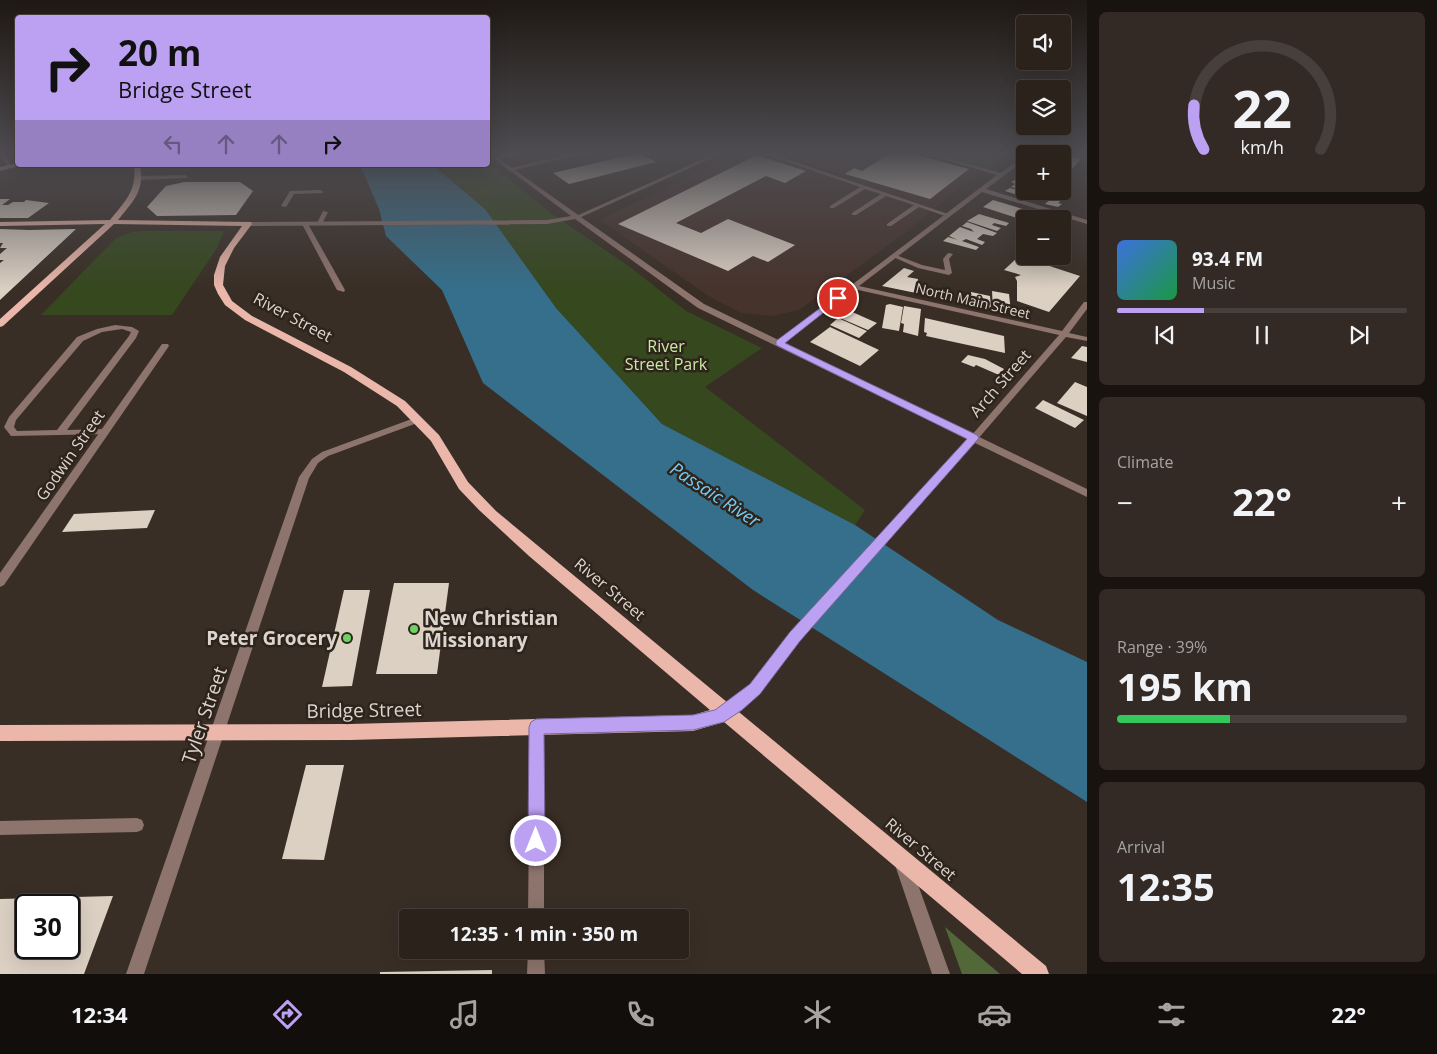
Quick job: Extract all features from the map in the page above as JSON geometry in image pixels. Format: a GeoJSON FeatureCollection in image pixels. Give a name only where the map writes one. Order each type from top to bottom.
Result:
{"type":"FeatureCollection","features":[{"type":"Feature","properties":{"kind":"main road"},"geometry":{"type":"LineString","coordinates":[[2,320],[112,222],[131,199]]}},
{"type":"Feature","properties":{"kind":"main road"},"geometry":{"type":"LineString","coordinates":[[0,224],[112,222],[248,224]]}},
{"type":"Feature","properties":{"kind":"main road","name":"River Street"},"geometry":{"type":"LineString","coordinates":[[248,224],[222,260],[218,270],[217,281],[223,296],[232,306],[251,319],[388,394],[426,427],[441,446],[454,473],[468,492],[534,552],[1038,974]]}},
{"type":"Feature","properties":{"kind":"main road","name":"Bridge Street"},"geometry":{"type":"LineString","coordinates":[[0,733],[350,732],[693,723],[726,712]]}},
{"type":"Feature","properties":{"kind":"street"},"geometry":{"type":"LineString","coordinates":[[284,206],[288,199]]}},
{"type":"Feature","properties":{"kind":"street"},"geometry":{"type":"LineString","coordinates":[[553,199],[701,306],[1087,493]]}},
{"type":"Feature","properties":{"kind":"street"},"geometry":{"type":"LineString","coordinates":[[248,224],[559,222],[577,217],[616,199]]}},
{"type":"Feature","properties":{"kind":"street"},"geometry":{"type":"LineString","coordinates":[[832,207],[844,199]]}},
{"type":"Feature","properties":{"kind":"street"},"geometry":{"type":"LineString","coordinates":[[854,214],[877,199]]}},
{"type":"Feature","properties":{"kind":"street"},"geometry":{"type":"LineString","coordinates":[[902,199],[948,215]]}},
{"type":"Feature","properties":{"kind":"street"},"geometry":{"type":"LineString","coordinates":[[779,343],[969,199]]}},
{"type":"Feature","properties":{"kind":"street"},"geometry":{"type":"LineString","coordinates":[[1013,199],[1087,222]]}},
{"type":"Feature","properties":{"kind":"street"},"geometry":{"type":"LineString","coordinates":[[890,225],[918,205]]}},
{"type":"Feature","properties":{"kind":"street"},"geometry":{"type":"LineString","coordinates":[[320,224],[325,212]]}},
{"type":"Feature","properties":{"kind":"street"},"geometry":{"type":"LineString","coordinates":[[305,224],[342,290]]}},
{"type":"Feature","properties":{"kind":"street"},"geometry":{"type":"LineString","coordinates":[[894,256],[920,267],[949,273],[946,259],[950,254]]}},
{"type":"Feature","properties":{"kind":"street","name":"North Main Street"},"geometry":{"type":"LineString","coordinates":[[853,287],[1087,339]]}},
{"type":"Feature","properties":{"kind":"street","name":"Arch Street"},"geometry":{"type":"LineString","coordinates":[[726,712],[755,689],[795,637],[974,438],[1064,334],[1087,304]]}},
{"type":"Feature","properties":{"kind":"street"},"geometry":{"type":"LineString","coordinates":[[60,433],[133,336],[135,330],[130,328],[100,329],[80,339],[12,419],[9,427],[14,434],[60,433],[104,432]]}},
{"type":"Feature","properties":{"kind":"street","name":"Godwin Street"},"geometry":{"type":"LineString","coordinates":[[0,582],[165,346]]}},
{"type":"Feature","properties":{"kind":"street","name":"Tyler Street"},"geometry":{"type":"LineString","coordinates":[[135,974],[219,732],[304,477],[316,461],[334,450],[417,420]]}},
{"type":"Feature","properties":{"kind":"street"},"geometry":{"type":"LineString","coordinates":[[536,727],[536,909]]}},
{"type":"Feature","properties":{"kind":"street"},"geometry":{"type":"LineString","coordinates":[[0,828],[137,825]]}},
{"type":"Feature","properties":{"kind":"street"},"geometry":{"type":"LineString","coordinates":[[901,859],[941,974]]}},
{"type":"Feature","properties":{"kind":"street"},"geometry":{"type":"LineString","coordinates":[[536,959],[536,974]]}},
{"type":"Feature","properties":{"kind":"shaded area"},"geometry":{"type":"Polygon","coordinates":[[[642,199],[945,199],[902,235],[799,310],[773,316],[741,313],[707,295],[600,220],[642,199]]]}},
{"type":"Feature","properties":{"kind":"green space","name":"River Street Park"},"geometry":{"type":"Polygon","coordinates":[[[474,199],[534,199],[630,267],[686,311],[762,348],[705,387],[865,510],[855,525],[662,424],[556,308],[485,209],[474,199]]]}},
{"type":"Feature","properties":{"kind":"green space"},"geometry":{"type":"Polygon","coordinates":[[[224,231],[217,248],[172,315],[41,315],[116,238],[132,232],[224,231]]]}},
{"type":"Feature","properties":{"kind":"green space"},"geometry":{"type":"Polygon","coordinates":[[[945,927],[1000,974],[962,974],[945,927]]]}},
{"type":"Feature","properties":{"kind":"water","name":"Passaic River"},"geometry":{"type":"Polygon","coordinates":[[[375,199],[474,199],[485,209],[556,308],[662,424],[855,525],[998,620],[1087,662],[1087,802],[753,590],[483,383],[442,290],[386,236],[375,199]]]}},
{"type":"Feature","properties":{"kind":"building"},"geometry":{"type":"Polygon","coordinates":[[[0,199],[9,199],[2,205],[24,202],[26,200],[49,203],[28,218],[0,218],[0,199]]]}},
{"type":"Feature","properties":{"kind":"building"},"geometry":{"type":"Polygon","coordinates":[[[154,199],[247,199],[236,215],[157,216],[147,207],[154,199]]]}},
{"type":"Feature","properties":{"kind":"building"},"geometry":{"type":"Polygon","coordinates":[[[667,199],[721,199],[676,223],[701,233],[728,219],[795,245],[768,262],[753,256],[728,271],[618,224],[667,199]]]}},
{"type":"Feature","properties":{"kind":"building"},"geometry":{"type":"Polygon","coordinates":[[[993,200],[1026,210],[1016,210],[1016,218],[983,207],[993,200]]]}},
{"type":"Feature","properties":{"kind":"building"},"geometry":{"type":"Polygon","coordinates":[[[1050,200],[1062,200],[1058,203],[1062,204],[1058,207],[1045,204],[1050,200]]]}},
{"type":"Feature","properties":{"kind":"building"},"geometry":{"type":"Polygon","coordinates":[[[979,214],[1009,223],[1006,226],[994,223],[992,225],[1001,228],[997,231],[967,221],[979,214]]]}},
{"type":"Feature","properties":{"kind":"building"},"geometry":{"type":"Polygon","coordinates":[[[967,222],[997,233],[993,236],[983,234],[977,239],[985,242],[982,245],[966,239],[962,241],[979,247],[976,250],[943,241],[948,237],[958,240],[949,236],[960,227],[974,232],[962,226],[967,222]]]}},
{"type":"Feature","properties":{"kind":"building"},"geometry":{"type":"Polygon","coordinates":[[[0,229],[76,229],[0,300],[0,263],[4,260],[0,260],[0,254],[7,248],[0,248],[3,243],[0,243],[0,229]]]}},
{"type":"Feature","properties":{"kind":"building"},"geometry":{"type":"Polygon","coordinates":[[[1016,259],[1016,265],[1046,265],[1080,276],[1049,312],[1017,301],[1017,281],[1015,277],[1021,275],[1004,270],[1016,259]]]}},
{"type":"Feature","properties":{"kind":"building"},"geometry":{"type":"Polygon","coordinates":[[[904,268],[914,271],[907,277],[918,279],[916,293],[882,286],[904,268]]]}},
{"type":"Feature","properties":{"kind":"building"},"geometry":{"type":"Polygon","coordinates":[[[992,291],[1009,294],[1011,312],[993,309],[992,291]]]}},
{"type":"Feature","properties":{"kind":"building"},"geometry":{"type":"Polygon","coordinates":[[[971,292],[990,296],[991,308],[971,303],[971,292]]]}},
{"type":"Feature","properties":{"kind":"building"},"geometry":{"type":"Polygon","coordinates":[[[886,305],[903,307],[899,331],[882,328],[886,305]]]}},
{"type":"Feature","properties":{"kind":"building"},"geometry":{"type":"Polygon","coordinates":[[[904,306],[921,309],[918,336],[903,332],[904,324],[901,323],[904,306]]]}},
{"type":"Feature","properties":{"kind":"building"},"geometry":{"type":"Polygon","coordinates":[[[850,311],[877,323],[868,330],[840,318],[850,311]]]}},
{"type":"Feature","properties":{"kind":"building"},"geometry":{"type":"Polygon","coordinates":[[[838,318],[867,331],[859,338],[830,325],[838,318]]]}},
{"type":"Feature","properties":{"kind":"building"},"geometry":{"type":"Polygon","coordinates":[[[925,318],[1004,336],[1005,353],[926,336],[927,333],[924,332],[925,318]]]}},
{"type":"Feature","properties":{"kind":"building"},"geometry":{"type":"Polygon","coordinates":[[[830,327],[879,350],[860,366],[810,342],[830,327]]]}},
{"type":"Feature","properties":{"kind":"building"},"geometry":{"type":"Polygon","coordinates":[[[1082,346],[1087,347],[1087,362],[1071,358],[1082,346]]]}},
{"type":"Feature","properties":{"kind":"building"},"geometry":{"type":"Polygon","coordinates":[[[968,355],[985,359],[1004,369],[999,375],[976,365],[974,367],[961,362],[968,355]]]}},
{"type":"Feature","properties":{"kind":"building"},"geometry":{"type":"Polygon","coordinates":[[[1075,382],[1087,387],[1087,416],[1057,403],[1075,382]]]}},
{"type":"Feature","properties":{"kind":"building"},"geometry":{"type":"Polygon","coordinates":[[[1043,400],[1084,420],[1075,428],[1035,408],[1043,400]]]}},
{"type":"Feature","properties":{"kind":"building"},"geometry":{"type":"Polygon","coordinates":[[[155,510],[147,528],[62,532],[74,514],[155,510]]]}},
{"type":"Feature","properties":{"kind":"building","name":"New Christian Missionary"},"geometry":{"type":"Polygon","coordinates":[[[394,583],[449,583],[437,674],[376,674],[394,583]]]}},
{"type":"Feature","properties":{"kind":"building","name":"Peter Grocery"},"geometry":{"type":"Polygon","coordinates":[[[344,590],[370,590],[352,686],[322,687],[344,590]]]}},
{"type":"Feature","properties":{"kind":"building"},"geometry":{"type":"Polygon","coordinates":[[[306,765],[344,765],[324,860],[282,859],[306,765]]]}},
{"type":"Feature","properties":{"kind":"building"},"geometry":{"type":"Polygon","coordinates":[[[113,896],[84,974],[0,974],[0,899],[15,899],[15,959],[80,959],[80,897],[113,896]]]}},
{"type":"Feature","properties":{"kind":"building"},"geometry":{"type":"Polygon","coordinates":[[[492,970],[492,974],[380,974],[380,972],[492,970]]]}},
{"type":"Feature","properties":{"kind":"place","name":"New Christian Missionary"},"geometry":{"type":"Point","coordinates":[414,629]}},
{"type":"Feature","properties":{"kind":"place","name":"Peter Grocery"},"geometry":{"type":"Point","coordinates":[347,638]}},
{"type":"Feature","properties":{"kind":"route"},"geometry":{"type":"LineString","coordinates":[[536,841],[536,727],[693,723],[718,716],[736,705],[755,689],[795,637],[974,438],[779,343],[838,298]]}}]}
